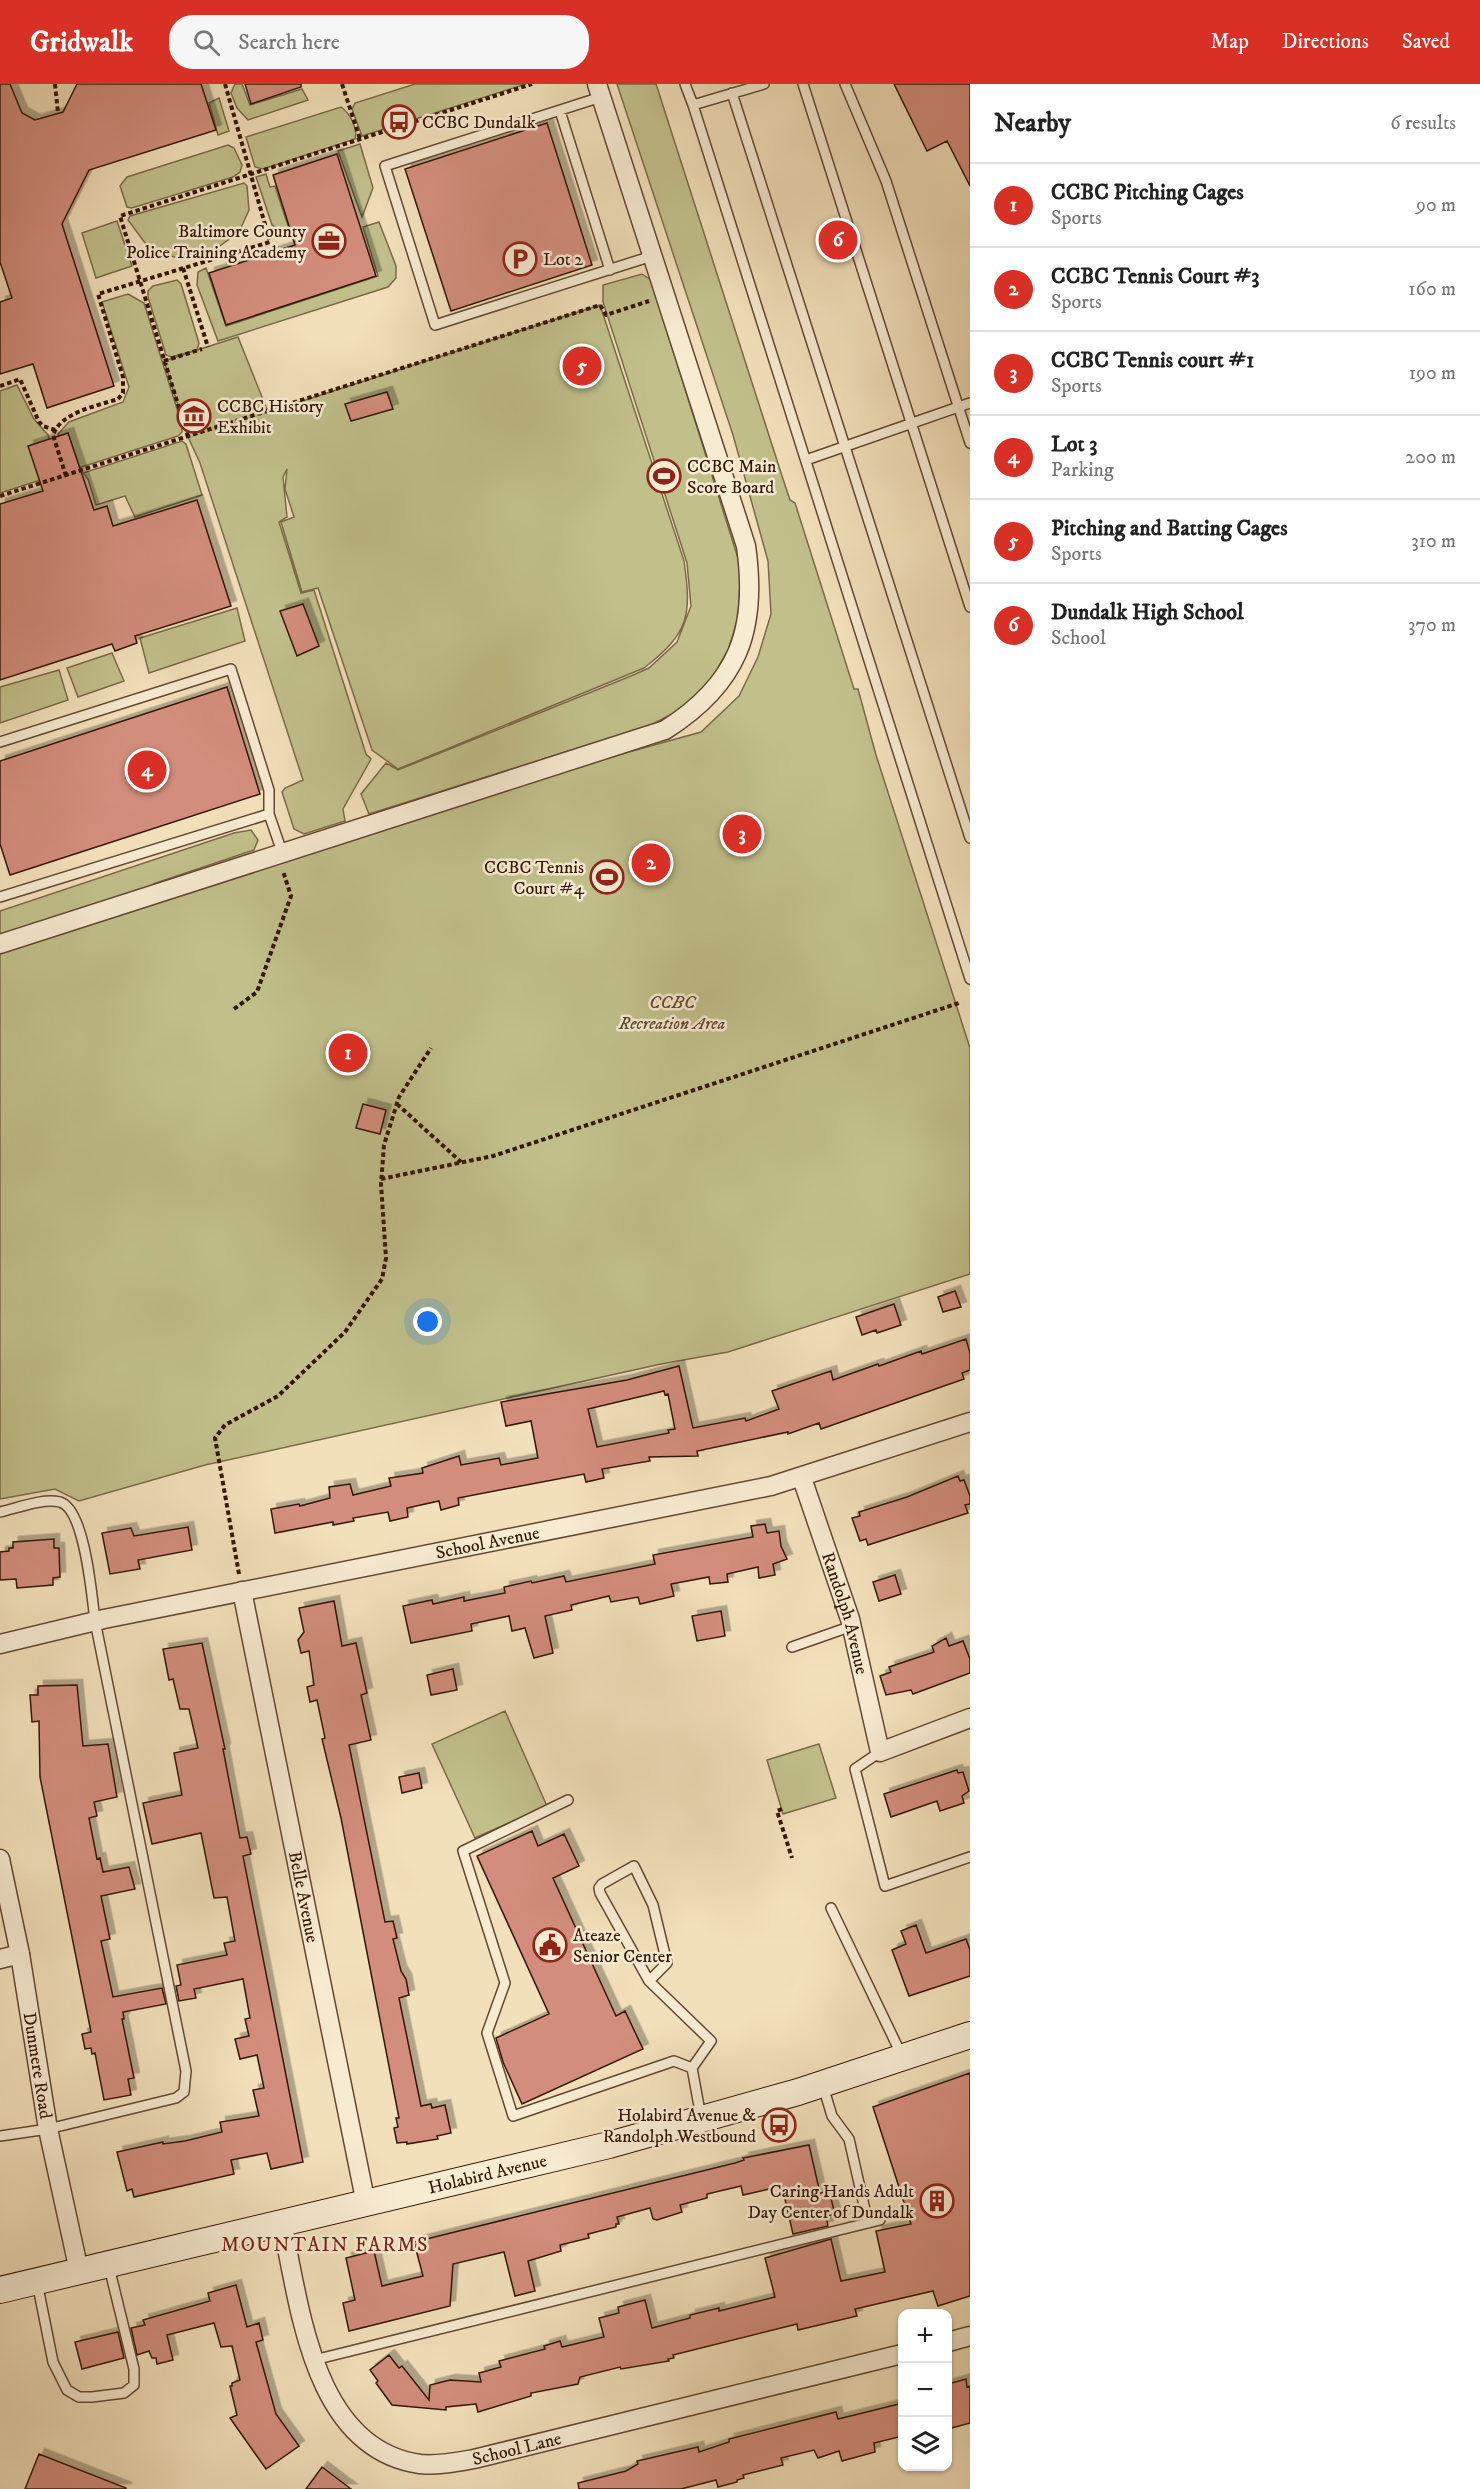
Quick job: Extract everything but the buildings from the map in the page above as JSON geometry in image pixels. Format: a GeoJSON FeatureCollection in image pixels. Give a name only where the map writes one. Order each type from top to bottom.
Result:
{"type":"FeatureCollection","features":[{"type":"Feature","properties":{"kind":"main road","name":"Holabird Avenue"},"geometry":{"type":"LineString","coordinates":[[0,2290],[366,2204],[702,2120],[822,2084],[970,2035]]}},
{"type":"Feature","properties":{"kind":"street"},"geometry":{"type":"LineString","coordinates":[[0,944],[666,730],[690,715],[709,697],[723,678],[737,654],[750,607],[751,580],[746,546],[599,91]]}},
{"type":"Feature","properties":{"kind":"street","name":"School Avenue"},"geometry":{"type":"LineString","coordinates":[[0,1644],[95,1620],[761,1488],[802,1478],[970,1422]]}},
{"type":"Feature","properties":{"kind":"street","name":"Randolph Avenue"},"geometry":{"type":"LineString","coordinates":[[802,1478],[852,1626],[879,1752]]}},
{"type":"Feature","properties":{"kind":"street","name":"Belle Avenue"},"geometry":{"type":"LineString","coordinates":[[242,1591],[366,2204]]}},
{"type":"Feature","properties":{"kind":"street"},"geometry":{"type":"LineString","coordinates":[[879,1752],[970,1718]]}},
{"type":"Feature","properties":{"kind":"street","name":"Dunmere Road"},"geometry":{"type":"LineString","coordinates":[[0,1859],[20,1954],[48,2129],[79,2271]]}},
{"type":"Feature","properties":{"kind":"street"},"geometry":{"type":"LineString","coordinates":[[0,1959],[20,1954]]}},
{"type":"Feature","properties":{"kind":"street","name":"School Lane"},"geometry":{"type":"LineString","coordinates":[[282,2223],[314,2360],[329,2397],[341,2416],[379,2450],[399,2459],[421,2464],[474,2459],[898,2355]]}},
{"type":"Feature","properties":{"kind":"street"},"geometry":{"type":"LineString","coordinates":[[952,2341],[970,2336]]}},
{"type":"Feature","properties":{"kind":"lane"},"geometry":{"type":"LineString","coordinates":[[685,84],[970,979]]}},
{"type":"Feature","properties":{"kind":"lane"},"geometry":{"type":"LineString","coordinates":[[693,105],[764,84]]}},
{"type":"Feature","properties":{"kind":"lane"},"geometry":{"type":"LineString","coordinates":[[803,84],[970,607]]}},
{"type":"Feature","properties":{"kind":"lane"},"geometry":{"type":"LineString","coordinates":[[845,84],[886,181],[970,443]]}},
{"type":"Feature","properties":{"kind":"lane"},"geometry":{"type":"LineString","coordinates":[[599,91],[560,111],[385,166],[435,325],[652,256]]}},
{"type":"Feature","properties":{"kind":"lane"},"geometry":{"type":"LineString","coordinates":[[732,93],[970,838]]}},
{"type":"Feature","properties":{"kind":"lane"},"geometry":{"type":"LineString","coordinates":[[560,111],[610,270]]}},
{"type":"Feature","properties":{"kind":"lane"},"geometry":{"type":"LineString","coordinates":[[806,460],[970,403]]}},
{"type":"Feature","properties":{"kind":"lane"},"geometry":{"type":"LineString","coordinates":[[0,742],[231,669],[269,790],[268,814],[280,853]]}},
{"type":"Feature","properties":{"kind":"lane"},"geometry":{"type":"LineString","coordinates":[[0,897],[268,814]]}},
{"type":"Feature","properties":{"kind":"lane"},"geometry":{"type":"LineString","coordinates":[[0,1512],[51,1501],[62,1503],[71,1509],[78,1522],[87,1563],[95,1620],[186,2071],[184,2092],[176,2098],[48,2129],[0,2136]]}},
{"type":"Feature","properties":{"kind":"lane"},"geometry":{"type":"LineString","coordinates":[[792,1647],[852,1626]]}},
{"type":"Feature","properties":{"kind":"lane"},"geometry":{"type":"LineString","coordinates":[[879,1752],[855,1769],[885,1886],[970,1857]]}},
{"type":"Feature","properties":{"kind":"lane"},"geometry":{"type":"LineString","coordinates":[[568,1800],[463,1851],[505,1983],[487,2033],[513,2116],[674,2061],[692,2068]]}},
{"type":"Feature","properties":{"kind":"lane"},"geometry":{"type":"LineString","coordinates":[[649,1981],[667,1963],[653,1905],[634,1866],[599,1888],[649,1981],[711,2041],[692,2068],[702,2120]]}},
{"type":"Feature","properties":{"kind":"lane"},"geometry":{"type":"LineString","coordinates":[[831,1908],[903,2058]]}},
{"type":"Feature","properties":{"kind":"lane"},"geometry":{"type":"LineString","coordinates":[[822,2084],[832,2116],[849,2139],[868,2223]]}},
{"type":"Feature","properties":{"kind":"lane"},"geometry":{"type":"LineString","coordinates":[[314,2360],[880,2220]]}},
{"type":"Feature","properties":{"kind":"lane"},"geometry":{"type":"LineString","coordinates":[[37,2282],[52,2362],[67,2390],[79,2397],[124,2393],[134,2385],[134,2368],[109,2264]]}},
{"type":"Feature","properties":{"kind":"path"},"geometry":{"type":"LineString","coordinates":[[55,84],[58,113]]}},
{"type":"Feature","properties":{"kind":"path"},"geometry":{"type":"LineString","coordinates":[[66,476],[53,435],[55,430],[69,417],[118,399],[123,393],[123,377],[98,294],[270,242],[225,84]]}},
{"type":"Feature","properties":{"kind":"path"},"geometry":{"type":"LineString","coordinates":[[342,84],[360,139]]}},
{"type":"Feature","properties":{"kind":"path"},"geometry":{"type":"LineString","coordinates":[[188,437],[120,216],[532,84]]}},
{"type":"Feature","properties":{"kind":"path"},"geometry":{"type":"LineString","coordinates":[[183,268],[208,347]]}},
{"type":"Feature","properties":{"kind":"path"},"geometry":{"type":"LineString","coordinates":[[0,496],[600,305],[606,315],[654,300]]}},
{"type":"Feature","properties":{"kind":"path"},"geometry":{"type":"LineString","coordinates":[[164,361],[202,349]]}},
{"type":"Feature","properties":{"kind":"path"},"geometry":{"type":"LineString","coordinates":[[0,386],[20,379],[39,422],[55,430]]}},
{"type":"Feature","properties":{"kind":"path"},"geometry":{"type":"LineString","coordinates":[[234,1009],[258,992],[291,896],[280,853]]}},
{"type":"Feature","properties":{"kind":"path"},"geometry":{"type":"LineString","coordinates":[[381,1179],[493,1156],[959,1003]]}},
{"type":"Feature","properties":{"kind":"path"},"geometry":{"type":"LineString","coordinates":[[242,1591],[215,1438],[225,1425],[278,1396],[304,1372],[345,1332],[382,1280],[386,1257],[381,1179],[384,1145],[399,1097],[431,1048]]}},
{"type":"Feature","properties":{"kind":"path"},"geometry":{"type":"LineString","coordinates":[[397,1104],[461,1162]]}},
{"type":"Feature","properties":{"kind":"path"},"geometry":{"type":"LineString","coordinates":[[782,1809],[777,1811],[792,1858]]}},
{"type":"Feature","properties":{"kind":"green space"},"geometry":{"type":"Polygon","coordinates":[[[235,84],[242,84],[250,105],[302,89],[308,100],[248,120],[237,108],[231,93],[235,84]]]}},
{"type":"Feature","properties":{"kind":"green space"},"geometry":{"type":"Polygon","coordinates":[[[415,84],[526,84],[362,136],[352,109],[355,103],[415,84]]]}},
{"type":"Feature","properties":{"kind":"green space","name":"CCBC Recreation Area"},"geometry":{"type":"Polygon","coordinates":[[[617,84],[656,84],[790,500],[795,503],[854,689],[858,689],[876,755],[970,1048],[970,1274],[728,1352],[661,1364],[205,1465],[79,1501],[55,1489],[0,1499],[0,911],[234,833],[251,830],[258,840],[254,850],[153,884],[701,732],[739,696],[758,657],[771,614],[768,561],[733,435],[617,84]]]}},
{"type":"Feature","properties":{"kind":"green space"},"geometry":{"type":"Polygon","coordinates":[[[219,98],[229,131],[218,135],[209,103],[219,98]]]}},
{"type":"Feature","properties":{"kind":"green space"},"geometry":{"type":"Polygon","coordinates":[[[341,107],[353,121],[355,139],[263,169],[255,167],[246,137],[341,107]]]}},
{"type":"Feature","properties":{"kind":"green space"},"geometry":{"type":"Polygon","coordinates":[[[360,144],[373,188],[362,217],[338,151],[360,144]]]}},
{"type":"Feature","properties":{"kind":"green space"},"geometry":{"type":"Polygon","coordinates":[[[228,145],[234,148],[242,165],[240,172],[233,177],[132,208],[127,207],[120,186],[127,177],[228,145]]]}},
{"type":"Feature","properties":{"kind":"green space"},"geometry":{"type":"Polygon","coordinates":[[[266,174],[270,187],[275,186],[289,229],[283,232],[272,225],[256,177],[266,174]]]}},
{"type":"Feature","properties":{"kind":"green space"},"geometry":{"type":"Polygon","coordinates":[[[244,183],[247,186],[249,210],[239,232],[210,253],[179,258],[151,251],[128,220],[130,216],[244,183]]]}},
{"type":"Feature","properties":{"kind":"green space"},"geometry":{"type":"Polygon","coordinates":[[[117,221],[132,266],[96,278],[82,233],[117,221]]]}},
{"type":"Feature","properties":{"kind":"green space"},"geometry":{"type":"Polygon","coordinates":[[[379,222],[396,266],[396,278],[388,287],[218,341],[197,285],[198,272],[206,268],[226,326],[378,276],[363,227],[379,222]]]}},
{"type":"Feature","properties":{"kind":"green space"},"geometry":{"type":"Polygon","coordinates":[[[642,274],[651,280],[741,568],[742,605],[729,648],[708,685],[676,712],[651,725],[369,814],[361,794],[386,763],[398,770],[631,676],[649,668],[677,642],[691,606],[687,563],[603,302],[603,285],[642,274]]]}},
{"type":"Feature","properties":{"kind":"green space"},"geometry":{"type":"Polygon","coordinates":[[[177,280],[181,284],[199,343],[197,350],[238,337],[268,412],[600,305],[684,561],[687,610],[679,633],[659,656],[644,668],[398,769],[372,750],[318,588],[302,592],[281,522],[294,517],[285,489],[287,469],[283,477],[287,517],[279,522],[301,593],[314,590],[366,754],[371,759],[343,809],[345,821],[304,834],[294,829],[282,792],[285,788],[303,780],[200,463],[188,437],[164,361],[194,351],[171,357],[166,355],[148,297],[148,291],[153,286],[177,280]]]}},
{"type":"Feature","properties":{"kind":"green space"},"geometry":{"type":"Polygon","coordinates":[[[128,294],[144,303],[182,425],[182,432],[178,436],[69,471],[58,434],[69,422],[123,402],[129,387],[102,302],[128,294]]]}},
{"type":"Feature","properties":{"kind":"green space"},"geometry":{"type":"Polygon","coordinates":[[[17,385],[34,419],[48,435],[62,473],[0,493],[0,391],[17,385]]]}},
{"type":"Feature","properties":{"kind":"green space"},"geometry":{"type":"Polygon","coordinates":[[[182,441],[186,444],[202,495],[135,517],[125,496],[96,505],[88,479],[83,473],[182,441]]]}},
{"type":"Feature","properties":{"kind":"green space"},"geometry":{"type":"Polygon","coordinates":[[[237,608],[245,641],[149,673],[140,638],[237,608]]]}},
{"type":"Feature","properties":{"kind":"green space"},"geometry":{"type":"Polygon","coordinates":[[[112,653],[124,681],[78,697],[67,668],[112,653]]]}},
{"type":"Feature","properties":{"kind":"green space"},"geometry":{"type":"Polygon","coordinates":[[[59,670],[68,700],[0,723],[0,687],[59,670]]]}},
{"type":"Feature","properties":{"kind":"green space"},"geometry":{"type":"Polygon","coordinates":[[[505,1711],[547,1806],[475,1838],[432,1744],[505,1711]]]}},
{"type":"Feature","properties":{"kind":"green space"},"geometry":{"type":"Polygon","coordinates":[[[819,1744],[836,1798],[783,1814],[767,1760],[819,1744]]]}},
{"type":"Feature","properties":{"kind":"place","name":"CCBC Dundalk"},"geometry":{"type":"Point","coordinates":[399,122]}},
{"type":"Feature","properties":{"kind":"place","name":"Dundalk High School"},"geometry":{"type":"Point","coordinates":[838,240]}},
{"type":"Feature","properties":{"kind":"place","name":"Baltimore County Police Training Academy"},"geometry":{"type":"Point","coordinates":[329,241]}},
{"type":"Feature","properties":{"kind":"place","name":"Lot 2"},"geometry":{"type":"Point","coordinates":[520,259]}},
{"type":"Feature","properties":{"kind":"place","name":"Pitching and Batting Cages"},"geometry":{"type":"Point","coordinates":[582,366]}},
{"type":"Feature","properties":{"kind":"place","name":"CCBC History Exhibit"},"geometry":{"type":"Point","coordinates":[194,416]}},
{"type":"Feature","properties":{"kind":"place","name":"CCBC Main Score Board"},"geometry":{"type":"Point","coordinates":[664,476]}},
{"type":"Feature","properties":{"kind":"place","name":"Lot 3"},"geometry":{"type":"Point","coordinates":[147,770]}},
{"type":"Feature","properties":{"kind":"place","name":"CCBC Tennis court #1"},"geometry":{"type":"Point","coordinates":[742,834]}},
{"type":"Feature","properties":{"kind":"place","name":"CCBC Tennis Court #3"},"geometry":{"type":"Point","coordinates":[651,863]}},
{"type":"Feature","properties":{"kind":"place","name":"CCBC Tennis Court #4"},"geometry":{"type":"Point","coordinates":[607,877]}},
{"type":"Feature","properties":{"kind":"place","name":"CCBC Pitching Cages"},"geometry":{"type":"Point","coordinates":[348,1053]}},
{"type":"Feature","properties":{"kind":"place","name":"Ateaze Senior Center"},"geometry":{"type":"Point","coordinates":[550,1945]}},
{"type":"Feature","properties":{"kind":"place","name":"Holabird Avenue & Randolph Westbound"},"geometry":{"type":"Point","coordinates":[779,2125]}},
{"type":"Feature","properties":{"kind":"place","name":"Caring Hands Adult Day Center of Dundalk"},"geometry":{"type":"Point","coordinates":[937,2201]}},
{"type":"Feature","properties":{"kind":"district","name":"MOUNTAIN FARMS"},"geometry":{"type":"Point","coordinates":[325,2244]}}]}
